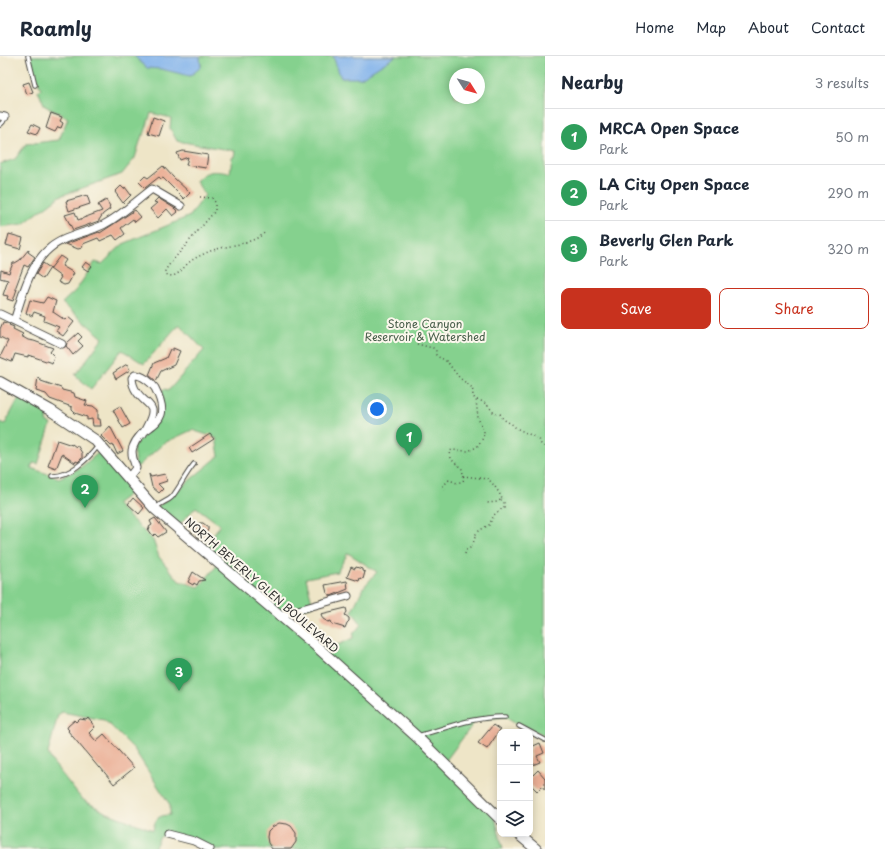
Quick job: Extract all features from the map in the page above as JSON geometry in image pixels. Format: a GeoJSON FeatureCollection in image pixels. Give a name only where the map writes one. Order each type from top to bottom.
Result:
{"type":"FeatureCollection","features":[{"type":"Feature","properties":{"kind":"main road","name":"NORTH BEVERLY GLEN BOULEVARD"},"geometry":{"type":"LineString","coordinates":[[0,382],[50,410],[95,440],[155,509],[316,646],[417,737],[497,816]]}},
{"type":"Feature","properties":{"kind":"main road"},"geometry":{"type":"LineString","coordinates":[[522,837],[536,849]]}},
{"type":"Feature","properties":{"kind":"street"},"geometry":{"type":"LineString","coordinates":[[14,321],[32,272],[40,258],[50,248],[61,241],[104,224],[116,217],[152,189],[181,206]]}},
{"type":"Feature","properties":{"kind":"street"},"geometry":{"type":"LineString","coordinates":[[0,314],[62,344]]}},
{"type":"Feature","properties":{"kind":"street"},"geometry":{"type":"LineString","coordinates":[[128,478],[136,468],[132,454],[133,446],[139,437],[154,426],[162,410],[160,399],[154,386],[140,375],[135,375],[132,378],[132,385],[135,391],[151,406],[152,409],[143,434]]}},
{"type":"Feature","properties":{"kind":"street"},"geometry":{"type":"LineString","coordinates":[[280,615],[348,596]]}},
{"type":"Feature","properties":{"kind":"street"},"geometry":{"type":"LineString","coordinates":[[167,834],[194,841],[210,849]]}},
{"type":"Feature","properties":{"kind":"lane"},"geometry":{"type":"LineString","coordinates":[[28,56],[35,85]]}},
{"type":"Feature","properties":{"kind":"lane"},"geometry":{"type":"LineString","coordinates":[[0,125],[3,122],[3,116]]}},
{"type":"Feature","properties":{"kind":"lane"},"geometry":{"type":"LineString","coordinates":[[52,476],[59,476],[85,461],[99,445]]}},
{"type":"Feature","properties":{"kind":"lane"},"geometry":{"type":"LineString","coordinates":[[155,509],[160,503],[170,499],[173,496],[194,464]]}},
{"type":"Feature","properties":{"kind":"lane"},"geometry":{"type":"LineString","coordinates":[[417,737],[476,720],[493,717],[505,717]]}},
{"type":"Feature","properties":{"kind":"lane"},"geometry":{"type":"LineString","coordinates":[[519,726],[545,740]]}},
{"type":"Feature","properties":{"kind":"path"},"geometry":{"type":"LineString","coordinates":[[200,197],[212,198],[215,202],[216,210],[168,266],[165,271],[166,274],[173,276],[178,274],[191,261],[212,250],[259,237],[266,231]]}},
{"type":"Feature","properties":{"kind":"path"},"geometry":{"type":"LineString","coordinates":[[417,344],[433,348],[436,351],[436,355],[446,361],[457,375],[472,388],[472,394],[476,400],[478,418],[484,432],[483,438],[477,447],[468,451],[450,451],[451,459],[462,468],[463,481],[457,483],[449,480],[443,486],[445,490]]}},
{"type":"Feature","properties":{"kind":"path"},"geometry":{"type":"LineString","coordinates":[[476,400],[480,399],[488,405],[494,413],[500,414],[503,419],[516,428],[539,439],[541,444],[545,447]]}},
{"type":"Feature","properties":{"kind":"path"},"geometry":{"type":"LineString","coordinates":[[463,476],[490,480],[494,488],[500,492],[502,498],[501,500],[504,503],[504,507],[494,515],[489,525],[476,534],[472,547],[466,550],[465,554]]}},
{"type":"Feature","properties":{"kind":"path"},"geometry":{"type":"LineString","coordinates":[[487,503],[501,500]]}},
{"type":"Feature","properties":{"kind":"green space","name":"Stone Canyon Reservoir & Watershed"},"geometry":{"type":"Polygon","coordinates":[[[29,56],[198,56],[201,67],[200,56],[333,56],[334,58],[335,56],[545,56],[545,735],[533,731],[533,729],[519,726],[505,717],[476,720],[444,763],[494,813],[497,825],[497,837],[500,837],[503,849],[210,849],[167,834],[160,837],[154,849],[0,849],[0,422],[5,424],[21,394],[50,410],[46,422],[51,424],[38,464],[33,463],[31,468],[59,478],[80,468],[103,449],[137,488],[116,504],[153,540],[159,557],[179,581],[199,587],[219,563],[203,549],[220,525],[196,507],[177,527],[155,509],[219,456],[216,438],[192,430],[164,443],[136,468],[133,447],[159,418],[161,399],[163,397],[160,396],[163,389],[169,390],[204,350],[179,324],[144,364],[122,350],[91,389],[75,375],[103,338],[62,303],[76,290],[95,262],[102,264],[123,244],[190,216],[205,195],[196,181],[204,174],[211,172],[230,173],[232,157],[234,157],[235,151],[177,141],[170,128],[171,118],[151,113],[135,158],[122,174],[60,196],[23,224],[0,227],[0,164],[15,159],[26,144],[59,140],[68,118],[45,106],[38,91],[41,89],[29,56]],[[348,553],[337,572],[306,578],[313,606],[280,615],[316,646],[331,648],[353,638],[354,632],[362,625],[352,611],[363,588],[377,572],[348,553]],[[62,712],[58,715],[48,753],[51,760],[80,797],[105,812],[153,830],[158,818],[170,815],[170,805],[134,749],[110,725],[104,720],[62,712]]]}},
{"type":"Feature","properties":{"kind":"water"},"geometry":{"type":"Polygon","coordinates":[[[134,56],[200,56],[201,67],[190,76],[161,69],[147,68],[134,56]]]}},
{"type":"Feature","properties":{"kind":"water"},"geometry":{"type":"Polygon","coordinates":[[[333,56],[396,56],[361,78],[341,78],[333,56]]]}},
{"type":"Feature","properties":{"kind":"building"},"geometry":{"type":"Polygon","coordinates":[[[29,82],[33,92],[27,94],[23,84],[29,82]]]}},
{"type":"Feature","properties":{"kind":"building"},"geometry":{"type":"Polygon","coordinates":[[[51,113],[62,117],[60,121],[63,123],[61,128],[58,127],[55,132],[46,128],[51,113]]]}},
{"type":"Feature","properties":{"kind":"building"},"geometry":{"type":"Polygon","coordinates":[[[153,117],[164,121],[159,136],[148,133],[153,117]]]}},
{"type":"Feature","properties":{"kind":"building"},"geometry":{"type":"Polygon","coordinates":[[[32,124],[40,128],[37,134],[28,131],[32,124]]]}},
{"type":"Feature","properties":{"kind":"building"},"geometry":{"type":"Polygon","coordinates":[[[183,151],[208,155],[206,168],[186,165],[188,157],[180,160],[177,153],[183,151]]]}},
{"type":"Feature","properties":{"kind":"building"},"geometry":{"type":"Polygon","coordinates":[[[163,166],[190,193],[184,199],[163,178],[161,179],[159,177],[145,188],[139,182],[145,176],[148,178],[163,166]]]}},
{"type":"Feature","properties":{"kind":"building"},"geometry":{"type":"Polygon","coordinates":[[[121,186],[124,189],[125,187],[131,195],[123,203],[115,192],[121,186]]]}},
{"type":"Feature","properties":{"kind":"building"},"geometry":{"type":"Polygon","coordinates":[[[87,195],[90,204],[69,211],[66,201],[87,195]]]}},
{"type":"Feature","properties":{"kind":"building"},"geometry":{"type":"Polygon","coordinates":[[[158,198],[178,212],[173,216],[167,209],[158,218],[150,209],[157,203],[154,202],[158,198]]]}},
{"type":"Feature","properties":{"kind":"building"},"geometry":{"type":"Polygon","coordinates":[[[106,200],[110,206],[110,209],[103,214],[99,221],[73,230],[65,215],[75,212],[78,220],[102,211],[98,205],[106,200]]]}},
{"type":"Feature","properties":{"kind":"building"},"geometry":{"type":"Polygon","coordinates":[[[135,210],[141,217],[135,222],[133,219],[121,228],[125,234],[117,240],[113,235],[100,241],[98,238],[83,244],[82,248],[78,249],[66,244],[99,232],[100,233],[135,210]]]}},
{"type":"Feature","properties":{"kind":"building"},"geometry":{"type":"Polygon","coordinates":[[[9,234],[23,238],[20,249],[6,245],[9,234]]]}},
{"type":"Feature","properties":{"kind":"building"},"geometry":{"type":"Polygon","coordinates":[[[29,249],[28,252],[35,257],[28,267],[24,265],[15,289],[17,289],[13,301],[7,299],[8,296],[3,295],[8,280],[0,278],[1,270],[9,273],[13,263],[20,260],[29,249]]]}},
{"type":"Feature","properties":{"kind":"building"},"geometry":{"type":"Polygon","coordinates":[[[60,256],[66,260],[62,266],[74,273],[68,284],[64,285],[58,282],[61,277],[50,269],[60,256]]]}},
{"type":"Feature","properties":{"kind":"building"},"geometry":{"type":"Polygon","coordinates":[[[86,262],[92,266],[88,271],[82,267],[86,262]]]}},
{"type":"Feature","properties":{"kind":"building"},"geometry":{"type":"Polygon","coordinates":[[[43,263],[50,268],[43,279],[36,274],[43,263]]]}},
{"type":"Feature","properties":{"kind":"building"},"geometry":{"type":"Polygon","coordinates":[[[47,297],[56,301],[53,312],[65,320],[68,317],[74,322],[63,336],[56,331],[59,327],[44,321],[45,316],[34,312],[32,316],[26,313],[30,300],[43,303],[47,297]]]}},
{"type":"Feature","properties":{"kind":"building"},"geometry":{"type":"Polygon","coordinates":[[[3,322],[10,324],[9,325],[14,327],[13,329],[23,334],[21,336],[28,340],[53,348],[50,352],[54,356],[52,363],[28,355],[28,357],[15,354],[12,362],[0,357],[8,341],[0,337],[0,329],[3,322]]]}},
{"type":"Feature","properties":{"kind":"building"},"geometry":{"type":"Polygon","coordinates":[[[78,333],[82,337],[78,341],[83,346],[73,355],[66,346],[67,343],[78,333]]]}},
{"type":"Feature","properties":{"kind":"building"},"geometry":{"type":"Polygon","coordinates":[[[173,348],[180,351],[174,365],[161,371],[156,381],[149,375],[154,363],[166,358],[170,349],[173,351],[173,348]]]}},
{"type":"Feature","properties":{"kind":"building"},"geometry":{"type":"Polygon","coordinates":[[[127,364],[130,370],[116,379],[113,373],[127,364]]]}},
{"type":"Feature","properties":{"kind":"building"},"geometry":{"type":"Polygon","coordinates":[[[38,377],[41,381],[61,388],[62,390],[74,393],[75,397],[87,401],[85,405],[93,406],[98,410],[98,419],[100,419],[101,426],[93,426],[92,419],[87,420],[87,417],[75,413],[72,410],[72,407],[50,399],[46,394],[36,391],[38,377]]]}},
{"type":"Feature","properties":{"kind":"building"},"geometry":{"type":"Polygon","coordinates":[[[120,406],[130,424],[123,428],[113,410],[120,406]]]}},
{"type":"Feature","properties":{"kind":"building"},"geometry":{"type":"Polygon","coordinates":[[[110,426],[123,451],[117,454],[113,445],[111,446],[101,436],[110,426]]]}},
{"type":"Feature","properties":{"kind":"building"},"geometry":{"type":"Polygon","coordinates":[[[210,434],[214,439],[192,453],[189,448],[210,434]]]}},
{"type":"Feature","properties":{"kind":"building"},"geometry":{"type":"Polygon","coordinates":[[[57,440],[72,444],[76,447],[77,445],[82,453],[82,458],[75,463],[62,454],[56,469],[48,466],[57,440]]]}},
{"type":"Feature","properties":{"kind":"building"},"geometry":{"type":"Polygon","coordinates":[[[149,474],[151,477],[165,474],[167,481],[158,484],[163,489],[159,493],[152,487],[149,474]]]}},
{"type":"Feature","properties":{"kind":"building"},"geometry":{"type":"Polygon","coordinates":[[[133,498],[144,508],[139,514],[128,504],[133,498]]]}},
{"type":"Feature","properties":{"kind":"building"},"geometry":{"type":"Polygon","coordinates":[[[155,518],[166,532],[158,537],[155,534],[153,536],[148,529],[150,529],[149,527],[152,525],[150,521],[155,518]]]}},
{"type":"Feature","properties":{"kind":"building"},"geometry":{"type":"Polygon","coordinates":[[[199,523],[203,523],[208,527],[208,530],[203,536],[194,529],[199,523]]]}},
{"type":"Feature","properties":{"kind":"building"},"geometry":{"type":"Polygon","coordinates":[[[351,567],[355,569],[356,567],[362,569],[362,571],[365,572],[363,579],[360,578],[359,581],[347,577],[351,567]]]}},
{"type":"Feature","properties":{"kind":"building"},"geometry":{"type":"Polygon","coordinates":[[[193,572],[205,580],[199,581],[197,585],[194,583],[193,585],[188,582],[193,572]]]}},
{"type":"Feature","properties":{"kind":"building"},"geometry":{"type":"Polygon","coordinates":[[[347,581],[348,589],[331,596],[327,593],[325,585],[347,581]]]}},
{"type":"Feature","properties":{"kind":"building"},"geometry":{"type":"Polygon","coordinates":[[[346,608],[347,612],[345,615],[349,618],[349,621],[345,628],[332,624],[331,621],[328,622],[323,619],[321,614],[346,608]]]}},
{"type":"Feature","properties":{"kind":"building"},"geometry":{"type":"Polygon","coordinates":[[[88,718],[95,727],[89,733],[96,741],[104,734],[134,768],[114,784],[68,731],[68,726],[75,720],[77,722],[80,719],[86,720],[88,718]]]}},
{"type":"Feature","properties":{"kind":"building"},"geometry":{"type":"Polygon","coordinates":[[[493,725],[499,729],[497,729],[497,734],[487,749],[478,743],[493,725]]]}},
{"type":"Feature","properties":{"kind":"building"},"geometry":{"type":"Polygon","coordinates":[[[540,743],[544,753],[537,756],[540,762],[533,765],[533,746],[540,743]]]}},
{"type":"Feature","properties":{"kind":"building"},"geometry":{"type":"Polygon","coordinates":[[[538,770],[545,778],[545,790],[542,786],[537,791],[533,787],[533,775],[538,770]]]}},
{"type":"Feature","properties":{"kind":"building"},"geometry":{"type":"Polygon","coordinates":[[[279,823],[291,826],[296,833],[296,842],[291,849],[272,849],[268,843],[268,831],[279,823]]]}},
{"type":"Feature","properties":{"kind":"place","name":"MRCA Open Space"},"geometry":{"type":"Point","coordinates":[409,456]}},
{"type":"Feature","properties":{"kind":"place","name":"LA City Open Space"},"geometry":{"type":"Point","coordinates":[85,508]}},
{"type":"Feature","properties":{"kind":"place","name":"Beverly Glen Park"},"geometry":{"type":"Point","coordinates":[179,691]}}]}
